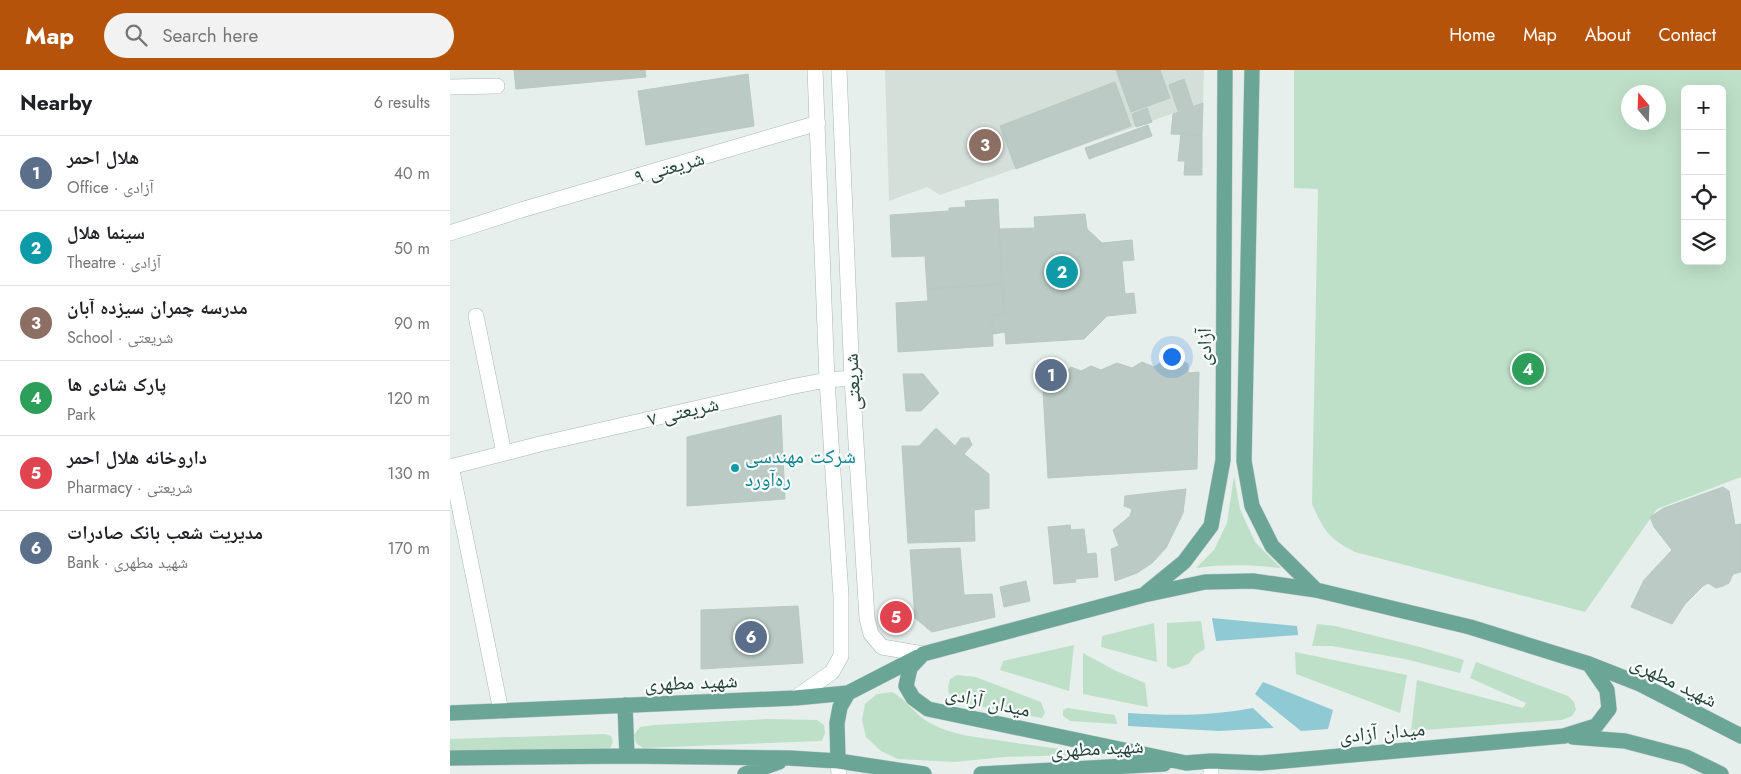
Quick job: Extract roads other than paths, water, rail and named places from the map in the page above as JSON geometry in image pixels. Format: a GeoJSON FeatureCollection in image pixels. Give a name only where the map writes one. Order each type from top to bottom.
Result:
{"type":"FeatureCollection","features":[{"type":"Feature","properties":{"kind":"main road","name":"آزادی"},"geometry":{"type":"LineString","coordinates":[[1144,595],[1184,562],[1211,526],[1223,460],[1225,70]]}},
{"type":"Feature","properties":{"kind":"main road","name":"آزادی"},"geometry":{"type":"LineString","coordinates":[[1252,70],[1244,461],[1252,506],[1272,546],[1316,590]]}},
{"type":"Feature","properties":{"kind":"main road"},"geometry":{"type":"LineString","coordinates":[[923,654],[1144,595],[1205,582],[1253,581],[1316,590],[1470,627],[1589,664]]}},
{"type":"Feature","properties":{"kind":"main road","name":"شهید مطهری"},"geometry":{"type":"LineString","coordinates":[[450,713],[795,698],[848,693],[923,654]]}},
{"type":"Feature","properties":{"kind":"main road","name":"میدان آزادی"},"geometry":{"type":"LineString","coordinates":[[923,654],[910,668],[906,686],[913,698],[928,709],[1186,763],[1211,767],[1261,768],[1564,736],[1596,726],[1608,709],[1607,690],[1589,664]]}},
{"type":"Feature","properties":{"kind":"main road","name":"شهید مطهری"},"geometry":{"type":"LineString","coordinates":[[1589,664],[1640,684],[1741,736]]}},
{"type":"Feature","properties":{"kind":"main road"},"geometry":{"type":"LineString","coordinates":[[839,767],[837,723],[840,707],[848,693]]}},
{"type":"Feature","properties":{"kind":"main road"},"geometry":{"type":"LineString","coordinates":[[625,705],[627,756]]}},
{"type":"Feature","properties":{"kind":"main road"},"geometry":{"type":"LineString","coordinates":[[1564,736],[1625,741],[1686,757],[1720,774]]}},
{"type":"Feature","properties":{"kind":"main road"},"geometry":{"type":"LineString","coordinates":[[450,758],[627,756],[789,758],[839,767],[883,767],[907,773],[924,774]]}},
{"type":"Feature","properties":{"kind":"main road"},"geometry":{"type":"LineString","coordinates":[[745,774],[789,758]]}},
{"type":"Feature","properties":{"kind":"main road","name":"شهید مطهری"},"geometry":{"type":"LineString","coordinates":[[981,774],[1186,763]]}},
{"type":"Feature","properties":{"kind":"street"},"geometry":{"type":"LineString","coordinates":[[795,698],[832,672],[841,656],[841,596],[827,380],[815,70]]}},
{"type":"Feature","properties":{"kind":"street","name":"شریعتی"},"geometry":{"type":"LineString","coordinates":[[839,70],[852,378],[867,618],[871,634],[882,647],[923,654]]}},
{"type":"Feature","properties":{"kind":"street"},"geometry":{"type":"LineString","coordinates":[[450,87],[498,86]]}},
{"type":"Feature","properties":{"kind":"street","name":"شریعتی ۹"},"geometry":{"type":"LineString","coordinates":[[450,233],[521,210],[818,123]]}},
{"type":"Feature","properties":{"kind":"street"},"geometry":{"type":"LineString","coordinates":[[476,316],[504,453]]}},
{"type":"Feature","properties":{"kind":"street","name":"شریعتی ۷"},"geometry":{"type":"LineString","coordinates":[[451,466],[540,444],[827,380],[852,378]]}},
{"type":"Feature","properties":{"kind":"street"},"geometry":{"type":"LineString","coordinates":[[451,466],[501,711]]}},
{"type":"Feature","properties":{"kind":"water"},"geometry":{"type":"Polygon","coordinates":[[[1212,618],[1297,626],[1298,635],[1216,641],[1212,618]]]}},
{"type":"Feature","properties":{"kind":"water"},"geometry":{"type":"Polygon","coordinates":[[[1263,682],[1333,710],[1328,729],[1301,731],[1255,694],[1263,682]]]}},
{"type":"Feature","properties":{"kind":"water"},"geometry":{"type":"Polygon","coordinates":[[[1253,708],[1274,728],[1219,731],[1128,726],[1128,713],[1190,715],[1253,708]]]}},
{"type":"Feature","properties":{"kind":"place","name":"مدرسه چمران سیزده آبان"},"geometry":{"type":"Point","coordinates":[985,145]}},
{"type":"Feature","properties":{"kind":"place","name":"سینما هلال"},"geometry":{"type":"Point","coordinates":[1062,272]}},
{"type":"Feature","properties":{"kind":"place","name":"پارک شادی ها"},"geometry":{"type":"Point","coordinates":[1528,369]}},
{"type":"Feature","properties":{"kind":"place","name":"هلال احمر"},"geometry":{"type":"Point","coordinates":[1051,375]}},
{"type":"Feature","properties":{"kind":"place","name":"شرکت مهندسی ره‌آورد"},"geometry":{"type":"Point","coordinates":[735,468]}},
{"type":"Feature","properties":{"kind":"place","name":"داروخانه هلال احمر"},"geometry":{"type":"Point","coordinates":[896,617]}},
{"type":"Feature","properties":{"kind":"place","name":"مدیریت شعب بانک صادرات"},"geometry":{"type":"Point","coordinates":[751,637]}}]}
